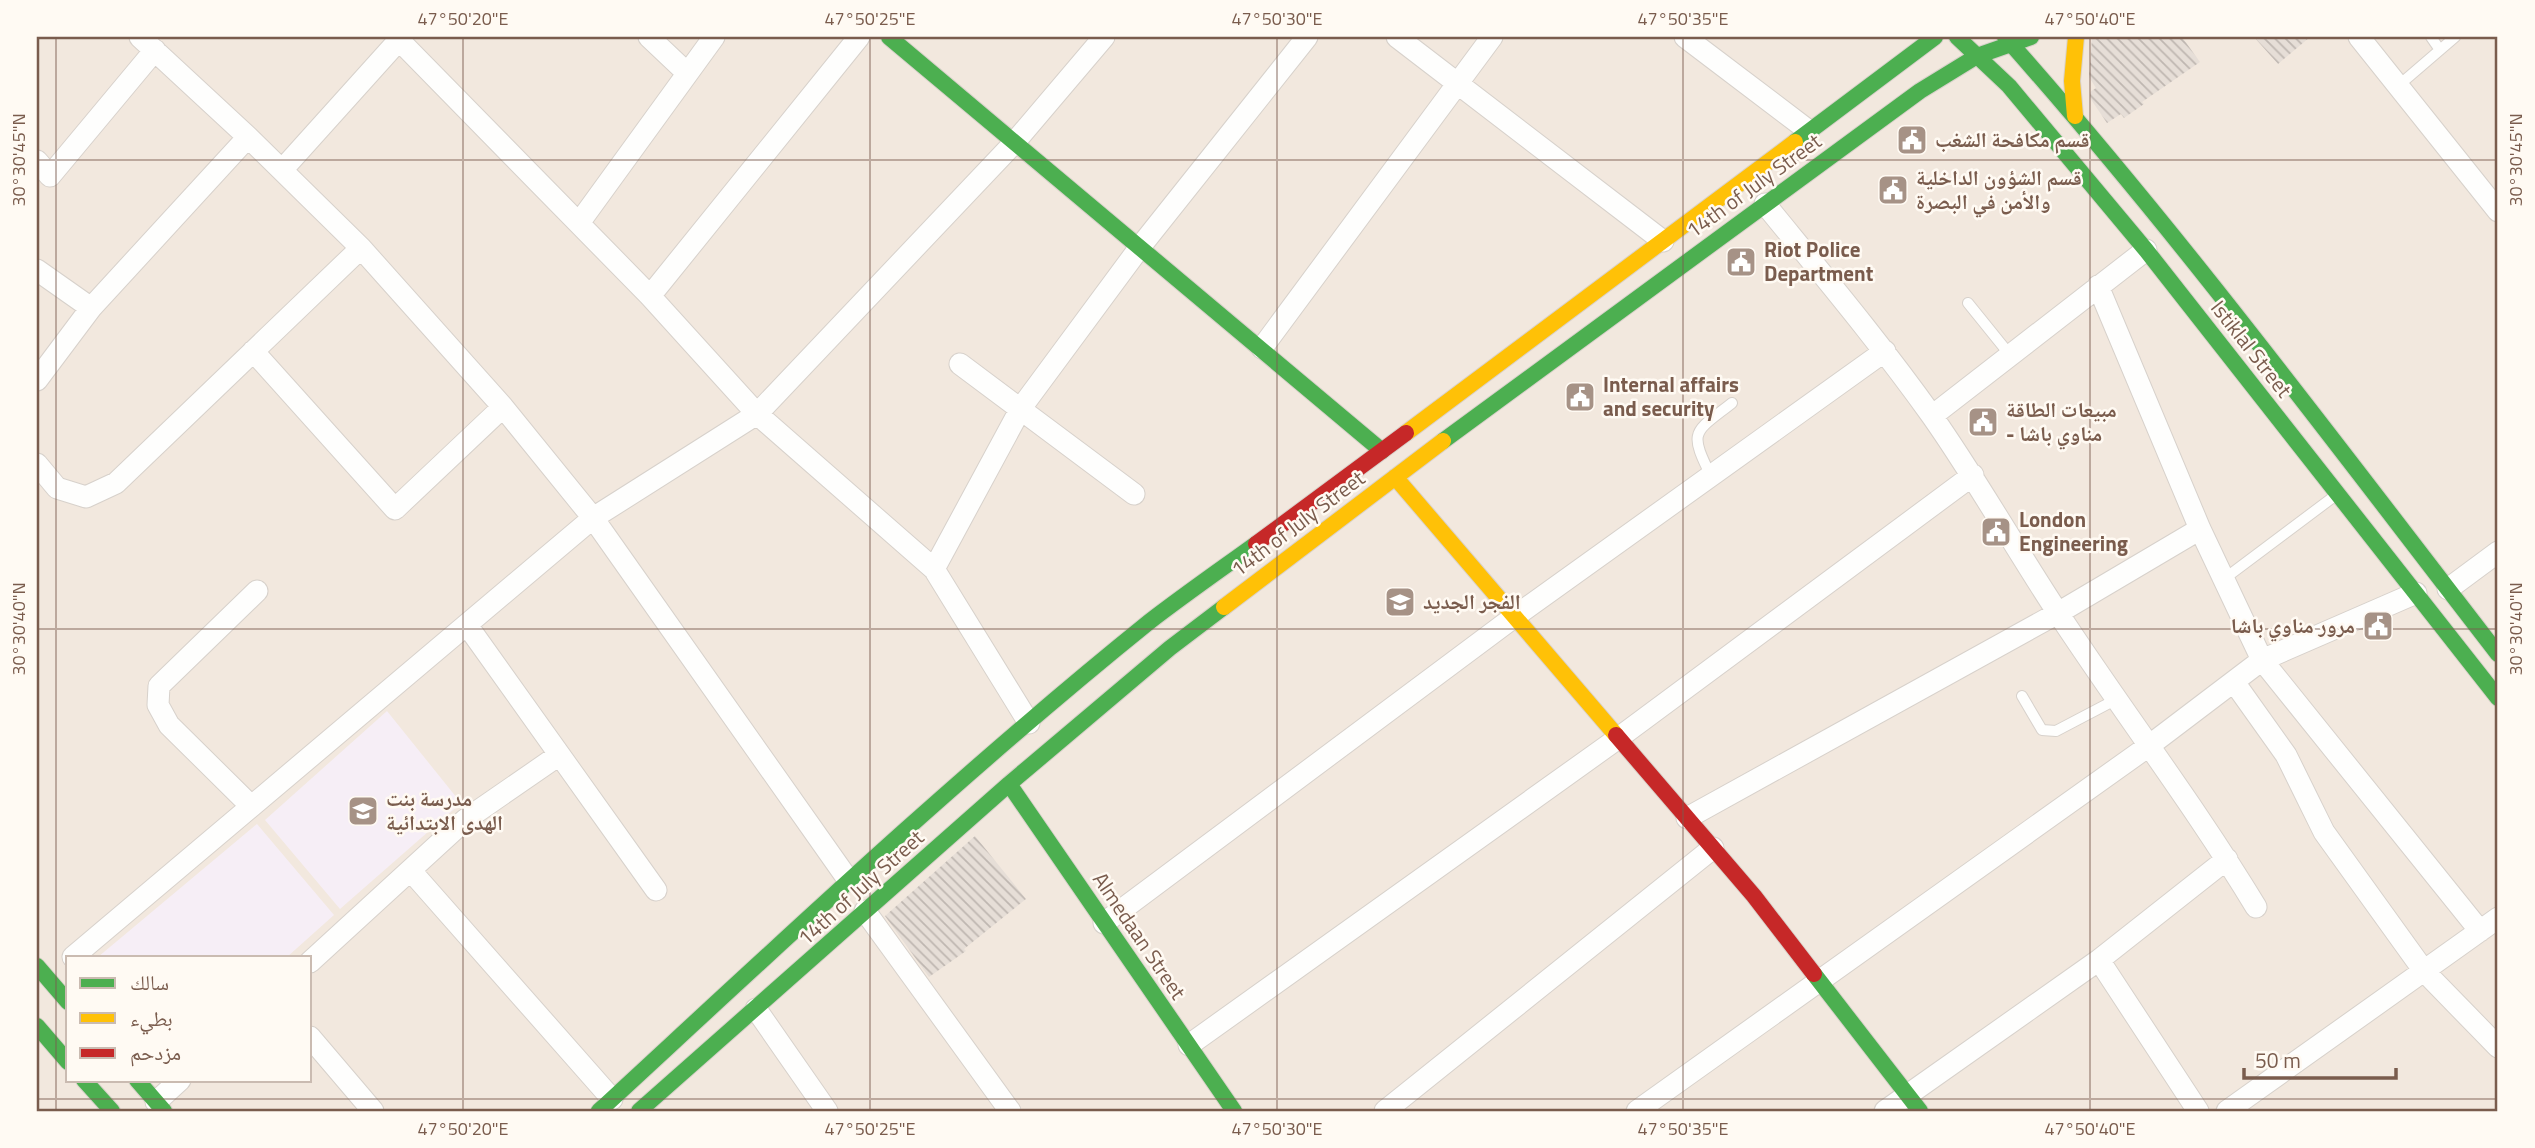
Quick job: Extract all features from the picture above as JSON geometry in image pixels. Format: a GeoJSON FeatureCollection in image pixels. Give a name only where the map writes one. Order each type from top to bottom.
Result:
{"type":"FeatureCollection","features":[{"type":"Feature","properties":{"kind":"main road"},"geometry":{"type":"LineString","coordinates":[[889,37],[1382,451]]}},
{"type":"Feature","properties":{"kind":"main road","name":"14th of July Street"},"geometry":{"type":"LineString","coordinates":[[605,1105],[849,881],[1029,723],[1151,621],[1935,37]]}},
{"type":"Feature","properties":{"kind":"main road","name":"Istiklal Street"},"geometry":{"type":"LineString","coordinates":[[1957,37],[2009,86],[2146,250],[2498,698]]}},
{"type":"Feature","properties":{"kind":"main road","name":"14th of July Street"},"geometry":{"type":"LineString","coordinates":[[639,1111],[1009,784],[1170,648],[1395,477],[1920,91],[2008,39],[2031,37]]}},
{"type":"Feature","properties":{"kind":"main road"},"geometry":{"type":"LineString","coordinates":[[2075,116],[2072,82],[2076,37]]}},
{"type":"Feature","properties":{"kind":"main road","name":"Istiklal Street"},"geometry":{"type":"LineString","coordinates":[[2008,39],[2177,239],[2498,654]]}},
{"type":"Feature","properties":{"kind":"main road"},"geometry":{"type":"LineString","coordinates":[[1888,70],[1891,48]]}},
{"type":"Feature","properties":{"kind":"main road"},"geometry":{"type":"LineString","coordinates":[[1395,477],[1713,848],[1820,980],[1914,1103]]}},
{"type":"Feature","properties":{"kind":"main road","name":"Almedaan Street"},"geometry":{"type":"LineString","coordinates":[[1009,784],[1234,1111]]}},
{"type":"Feature","properties":{"kind":"main road"},"geometry":{"type":"LineString","coordinates":[[42,972],[66,1000]]}},
{"type":"Feature","properties":{"kind":"main road"},"geometry":{"type":"LineString","coordinates":[[37,1026],[66,1060]]}},
{"type":"Feature","properties":{"kind":"main road"},"geometry":{"type":"LineString","coordinates":[[86,1082],[112,1111]]}},
{"type":"Feature","properties":{"kind":"main road"},"geometry":{"type":"LineString","coordinates":[[139,1082],[160,1106]]}},
{"type":"Feature","properties":{"kind":"street"},"geometry":{"type":"LineString","coordinates":[[649,37],[687,73]]}},
{"type":"Feature","properties":{"kind":"street"},"geometry":{"type":"LineString","coordinates":[[579,223],[714,37]]}},
{"type":"Feature","properties":{"kind":"street"},"geometry":{"type":"LineString","coordinates":[[650,296],[859,37]]}},
{"type":"Feature","properties":{"kind":"street"},"geometry":{"type":"LineString","coordinates":[[73,956],[593,519],[757,414],[1014,143],[1104,37]]}},
{"type":"Feature","properties":{"kind":"street"},"geometry":{"type":"LineString","coordinates":[[934,569],[1021,408],[1140,247],[1307,37]]}},
{"type":"Feature","properties":{"kind":"street"},"geometry":{"type":"LineString","coordinates":[[1398,37],[1663,241]]}},
{"type":"Feature","properties":{"kind":"street"},"geometry":{"type":"LineString","coordinates":[[1262,348],[1492,37]]}},
{"type":"Feature","properties":{"kind":"street"},"geometry":{"type":"LineString","coordinates":[[1685,37],[1809,131]]}},
{"type":"Feature","properties":{"kind":"street"},"geometry":{"type":"LineString","coordinates":[[2359,37],[2498,211]]}},
{"type":"Feature","properties":{"kind":"street"},"geometry":{"type":"LineString","coordinates":[[282,170],[398,38],[650,296],[757,414],[934,569],[1029,723]]}},
{"type":"Feature","properties":{"kind":"street"},"geometry":{"type":"LineString","coordinates":[[37,161],[50,176],[147,41],[361,248],[503,407],[593,519],[849,881]]}},
{"type":"Feature","properties":{"kind":"street"},"geometry":{"type":"LineString","coordinates":[[37,380],[91,308],[248,137]]}},
{"type":"Feature","properties":{"kind":"street"},"geometry":{"type":"LineString","coordinates":[[1765,204],[1885,351],[1932,416],[1973,475],[2058,612],[2227,859],[2256,908]]}},
{"type":"Feature","properties":{"kind":"street"},"geometry":{"type":"LineString","coordinates":[[37,464],[57,488],[86,496],[116,483],[361,248]]}},
{"type":"Feature","properties":{"kind":"street"},"geometry":{"type":"LineString","coordinates":[[1932,416],[2146,250]]}},
{"type":"Feature","properties":{"kind":"street"},"geometry":{"type":"LineString","coordinates":[[37,270],[91,308]]}},
{"type":"Feature","properties":{"kind":"street"},"geometry":{"type":"LineString","coordinates":[[2098,286],[2200,529],[2262,660],[2480,931]]}},
{"type":"Feature","properties":{"kind":"street"},"geometry":{"type":"LineString","coordinates":[[253,351],[396,509],[503,407]]}},
{"type":"Feature","properties":{"kind":"street"},"geometry":{"type":"LineString","coordinates":[[1104,923],[1514,617],[1885,351]]}},
{"type":"Feature","properties":{"kind":"street"},"geometry":{"type":"LineString","coordinates":[[960,364],[1134,494]]}},
{"type":"Feature","properties":{"kind":"street"},"geometry":{"type":"LineString","coordinates":[[1189,1045],[1617,739],[1973,475]]}},
{"type":"Feature","properties":{"kind":"street"},"geometry":{"type":"LineString","coordinates":[[1687,818],[2058,612],[2200,529]]}},
{"type":"Feature","properties":{"kind":"street"},"geometry":{"type":"LineString","coordinates":[[2448,589],[2498,552]]}},
{"type":"Feature","properties":{"kind":"street"},"geometry":{"type":"LineString","coordinates":[[251,806],[169,726],[158,705],[159,686],[257,590]]}},
{"type":"Feature","properties":{"kind":"street"},"geometry":{"type":"LineString","coordinates":[[1637,1111],[2150,745],[2262,660],[2416,593]]}},
{"type":"Feature","properties":{"kind":"street"},"geometry":{"type":"LineString","coordinates":[[467,625],[656,890]]}},
{"type":"Feature","properties":{"kind":"street"},"geometry":{"type":"LineString","coordinates":[[2234,682],[2286,755],[2324,832],[2424,971],[2498,1047]]}},
{"type":"Feature","properties":{"kind":"street"},"geometry":{"type":"LineString","coordinates":[[312,960],[465,820],[559,755]]}},
{"type":"Feature","properties":{"kind":"street"},"geometry":{"type":"LineString","coordinates":[[1385,1111],[1713,848]]}},
{"type":"Feature","properties":{"kind":"street"},"geometry":{"type":"LineString","coordinates":[[1885,1111],[1914,1103],[2227,859]]}},
{"type":"Feature","properties":{"kind":"street"},"geometry":{"type":"LineString","coordinates":[[411,871],[605,1105]]}},
{"type":"Feature","properties":{"kind":"street"},"geometry":{"type":"LineString","coordinates":[[865,911],[1010,1111]]}},
{"type":"Feature","properties":{"kind":"street"},"geometry":{"type":"LineString","coordinates":[[2234,1109],[2498,918]]}},
{"type":"Feature","properties":{"kind":"street"},"geometry":{"type":"LineString","coordinates":[[2099,960],[2198,1111]]}},
{"type":"Feature","properties":{"kind":"street"},"geometry":{"type":"LineString","coordinates":[[42,972],[66,962]]}},
{"type":"Feature","properties":{"kind":"street"},"geometry":{"type":"LineString","coordinates":[[756,1009],[827,1111]]}},
{"type":"Feature","properties":{"kind":"street"},"geometry":{"type":"LineString","coordinates":[[312,1039],[373,1111]]}},
{"type":"Feature","properties":{"kind":"street"},"geometry":{"type":"LineString","coordinates":[[160,1106],[178,1082]]}},
{"type":"Feature","properties":{"kind":"lane"},"geometry":{"type":"LineString","coordinates":[[2431,37],[2440,50]]}},
{"type":"Feature","properties":{"kind":"lane"},"geometry":{"type":"LineString","coordinates":[[2398,86],[2455,37]]}},
{"type":"Feature","properties":{"kind":"lane"},"geometry":{"type":"LineString","coordinates":[[1968,303],[2010,355]]}},
{"type":"Feature","properties":{"kind":"lane"},"geometry":{"type":"LineString","coordinates":[[1711,476],[1697,447],[1696,438],[1703,427],[1732,403]]}},
{"type":"Feature","properties":{"kind":"lane"},"geometry":{"type":"LineString","coordinates":[[2224,579],[2338,494]]}},
{"type":"Feature","properties":{"kind":"lane"},"geometry":{"type":"LineString","coordinates":[[2022,696],[2042,730],[2056,731],[2118,699]]}},
{"type":"Feature","properties":{"kind":"shaded area"},"geometry":{"type":"Polygon","coordinates":[[[37,37],[2498,37],[2498,1111],[37,1111],[37,37]]]}},
{"type":"Feature","properties":{"kind":"shaded area","name":"مدرسة بنت الهدى اﻻبتدائية"},"geometry":{"type":"Polygon","coordinates":[[[387,711],[461,803],[340,909],[265,820],[387,711]]]}},
{"type":"Feature","properties":{"kind":"shaded area"},"geometry":{"type":"Polygon","coordinates":[[[257,824],[334,915],[288,956],[99,956],[257,824]]]}},
{"type":"Feature","properties":{"kind":"building"},"geometry":{"type":"Polygon","coordinates":[[[2092,37],[2182,37],[2200,62],[2142,102],[2144,104],[2124,118],[2121,114],[2107,123],[2090,98],[2090,92],[2096,88],[2089,77],[2092,37]]]}},
{"type":"Feature","properties":{"kind":"building"},"geometry":{"type":"Polygon","coordinates":[[[2254,37],[2310,37],[2278,64],[2254,37]]]}},
{"type":"Feature","properties":{"kind":"building"},"geometry":{"type":"Polygon","coordinates":[[[975,836],[1026,899],[964,949],[966,951],[929,977],[885,916],[975,836]]]}},
{"type":"Feature","properties":{"kind":"traffic: fast"},"geometry":{"type":"LineString","coordinates":[[889,37],[1382,451]]}},
{"type":"Feature","properties":{"kind":"traffic: fast"},"geometry":{"type":"LineString","coordinates":[[1795,142],[1935,37]]}},
{"type":"Feature","properties":{"kind":"traffic: fast"},"geometry":{"type":"LineString","coordinates":[[1957,37],[2009,86],[2146,250],[2498,698]]}},
{"type":"Feature","properties":{"kind":"traffic: fast"},"geometry":{"type":"LineString","coordinates":[[2005,37],[2195,264],[2498,654]]}},
{"type":"Feature","properties":{"kind":"traffic: fast"},"geometry":{"type":"LineString","coordinates":[[1443,441],[1920,91],[1977,56],[2031,37]]}},
{"type":"Feature","properties":{"kind":"traffic: fast"},"geometry":{"type":"LineString","coordinates":[[599,1111],[870,862],[1008,740],[1149,622],[1256,544]]}},
{"type":"Feature","properties":{"kind":"traffic: fast"},"geometry":{"type":"LineString","coordinates":[[639,1111],[1009,784],[1170,648],[1224,607]]}},
{"type":"Feature","properties":{"kind":"traffic: fast"},"geometry":{"type":"LineString","coordinates":[[1009,784],[1234,1111]]}},
{"type":"Feature","properties":{"kind":"traffic: fast"},"geometry":{"type":"LineString","coordinates":[[37,966],[66,1000]]}},
{"type":"Feature","properties":{"kind":"traffic: fast"},"geometry":{"type":"LineString","coordinates":[[1814,974],[1920,1111]]}},
{"type":"Feature","properties":{"kind":"traffic: fast"},"geometry":{"type":"LineString","coordinates":[[37,1026],[66,1060]]}},
{"type":"Feature","properties":{"kind":"traffic: fast"},"geometry":{"type":"LineString","coordinates":[[86,1082],[112,1111]]}},
{"type":"Feature","properties":{"kind":"traffic: fast"},"geometry":{"type":"LineString","coordinates":[[139,1082],[164,1111]]}},
{"type":"Feature","properties":{"kind":"traffic: slow"},"geometry":{"type":"LineString","coordinates":[[2075,116],[2072,81],[2076,37]]}},
{"type":"Feature","properties":{"kind":"traffic: slow"},"geometry":{"type":"LineString","coordinates":[[1406,433],[1795,142]]}},
{"type":"Feature","properties":{"kind":"traffic: slow"},"geometry":{"type":"LineString","coordinates":[[1224,607],[1443,441]]}},
{"type":"Feature","properties":{"kind":"traffic: slow"},"geometry":{"type":"LineString","coordinates":[[1395,477],[1616,735]]}},
{"type":"Feature","properties":{"kind":"traffic: jam"},"geometry":{"type":"LineString","coordinates":[[1256,544],[1406,433]]}},
{"type":"Feature","properties":{"kind":"traffic: jam"},"geometry":{"type":"LineString","coordinates":[[1616,735],[1754,896],[1814,974]]}},
{"type":"Feature","properties":{"kind":"place","name":"قسم مكافحة الشغب"},"geometry":{"type":"Point","coordinates":[1912,140]}},
{"type":"Feature","properties":{"kind":"place","name":"قسم الشؤون الداخلية والأمن في البصرة"},"geometry":{"type":"Point","coordinates":[1893,190]}},
{"type":"Feature","properties":{"kind":"place","name":"Riot Police Department"},"geometry":{"type":"Point","coordinates":[1741,262]}},
{"type":"Feature","properties":{"kind":"place","name":"Internal affairs and security"},"geometry":{"type":"Point","coordinates":[1580,397]}},
{"type":"Feature","properties":{"kind":"place","name":"مبيعات الطاقة - مناوي باشا"},"geometry":{"type":"Point","coordinates":[1983,422]}},
{"type":"Feature","properties":{"kind":"place","name":"London Engineering"},"geometry":{"type":"Point","coordinates":[1996,532]}},
{"type":"Feature","properties":{"kind":"place","name":"الفجر الجديد"},"geometry":{"type":"Point","coordinates":[1400,602]}},
{"type":"Feature","properties":{"kind":"place","name":"مرور مناوي باشا"},"geometry":{"type":"Point","coordinates":[2378,626]}},
{"type":"Feature","properties":{"kind":"place","name":"مدرسة بنت الهدى اﻻبتدائية"},"geometry":{"type":"Point","coordinates":[363,811]}}]}
